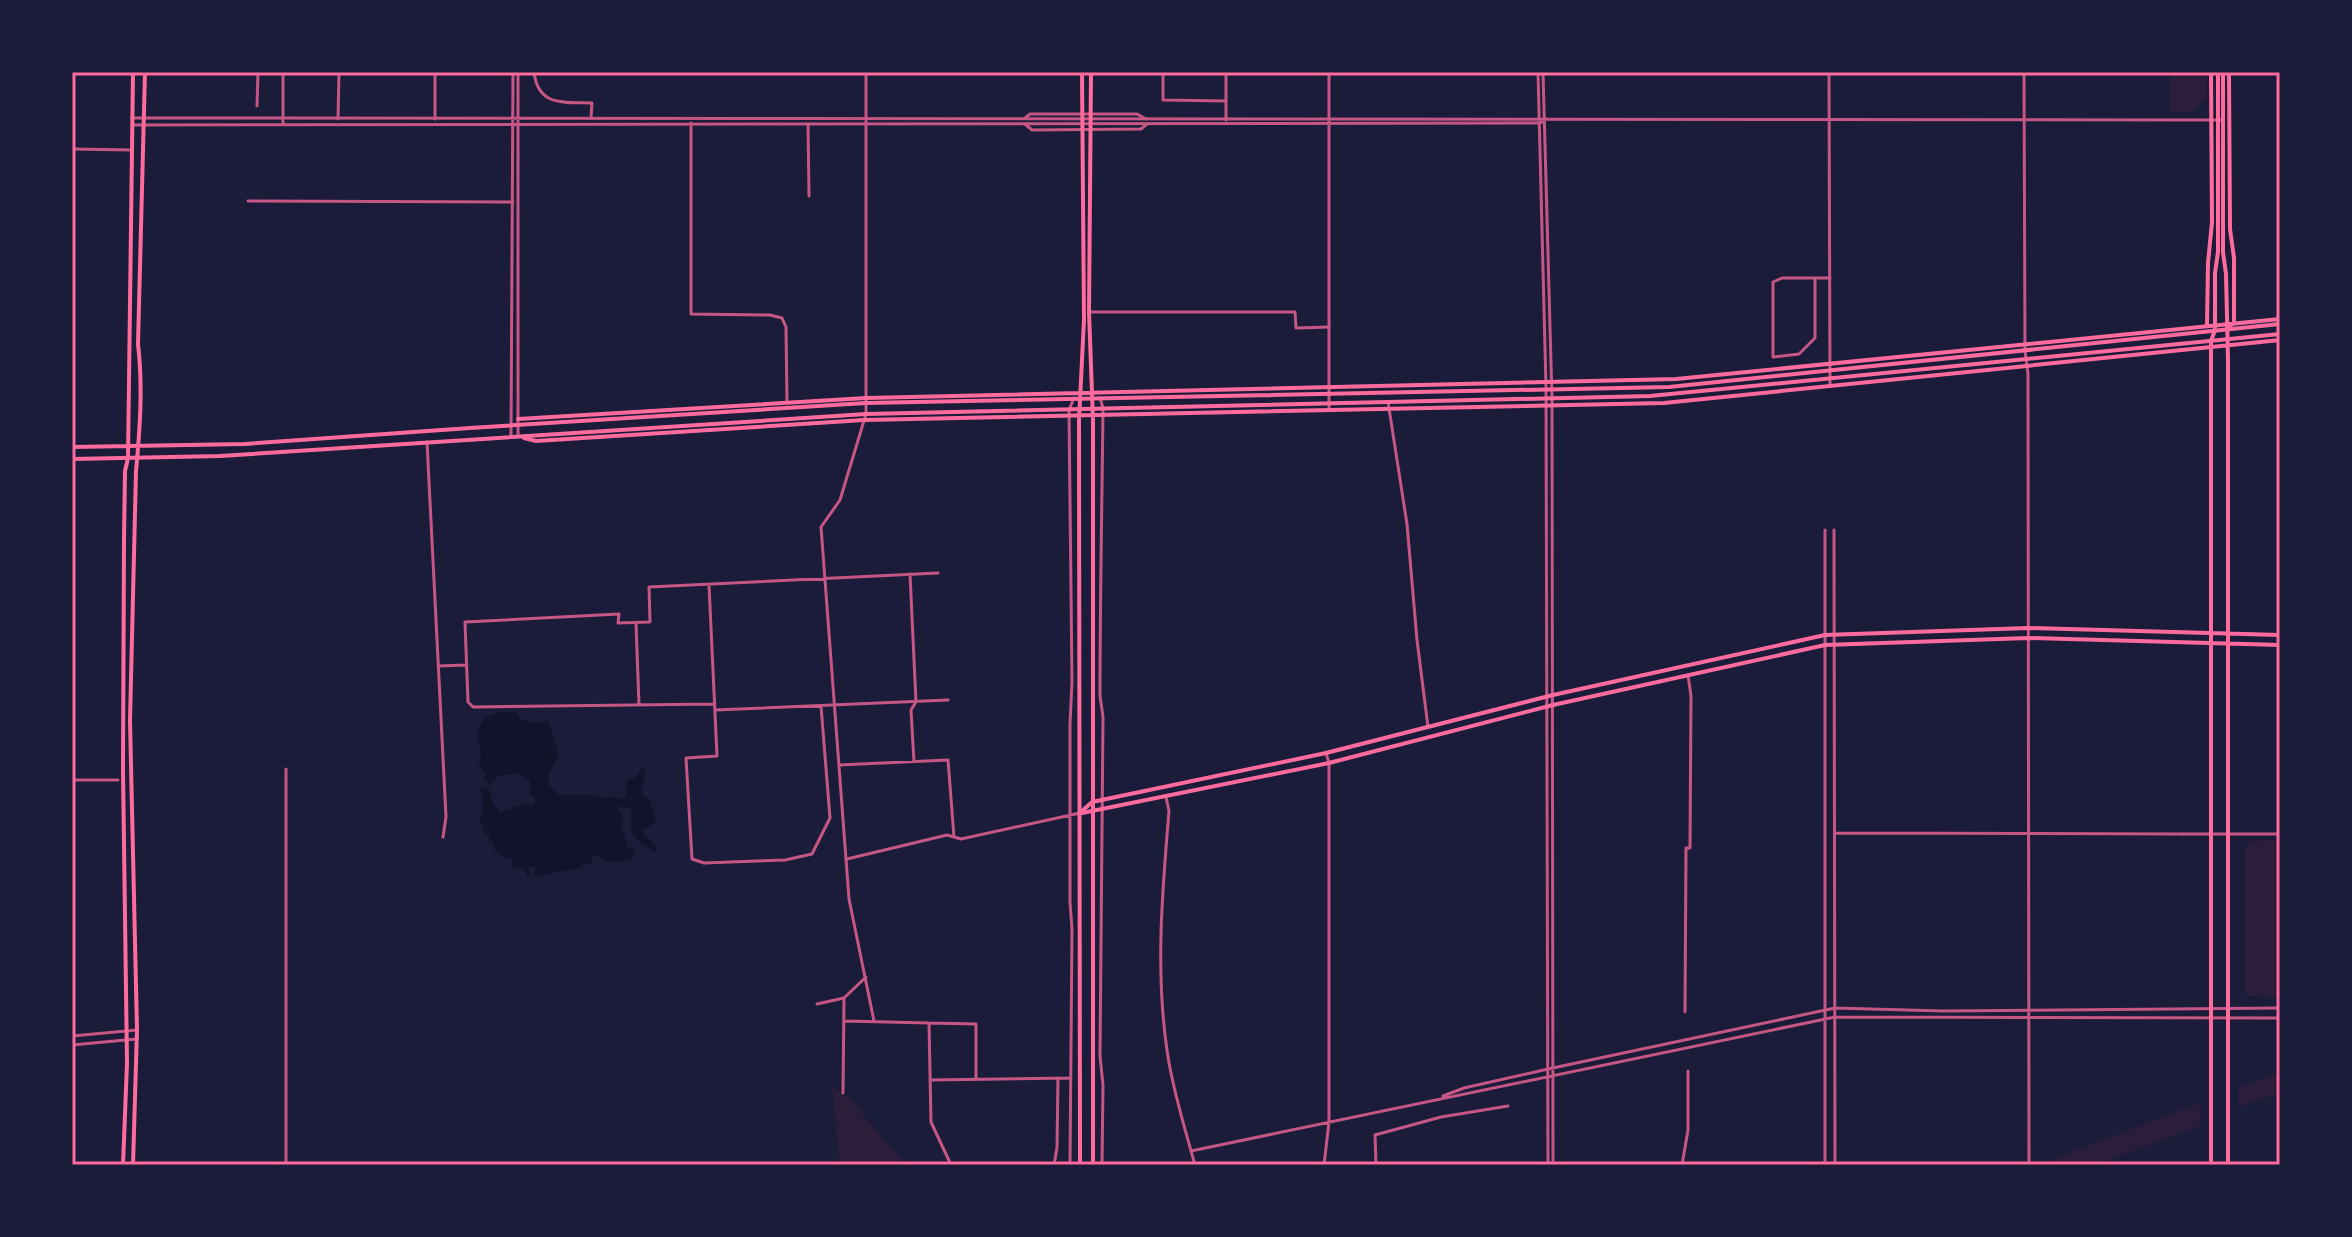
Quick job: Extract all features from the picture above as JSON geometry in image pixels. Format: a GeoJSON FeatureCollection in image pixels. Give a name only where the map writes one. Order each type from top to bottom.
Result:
{"type":"FeatureCollection","features":[{"type":"Feature","properties":{"kind":"main road"},"geometry":{"type":"LineString","coordinates":[[123,1165],[127,1040],[123,771],[125,471],[128,458],[133,72]]}},
{"type":"Feature","properties":{"kind":"main road"},"geometry":{"type":"LineString","coordinates":[[133,1165],[137,1030],[130,721],[137,458],[140,445],[141,371],[138,344],[145,72]]}},
{"type":"Feature","properties":{"kind":"main road"},"geometry":{"type":"LineString","coordinates":[[1080,1165],[1079,413],[1084,291],[1082,72]]}},
{"type":"Feature","properties":{"kind":"main road"},"geometry":{"type":"LineString","coordinates":[[1091,72],[1089,312],[1093,408],[1093,1165]]}},
{"type":"Feature","properties":{"kind":"main road"},"geometry":{"type":"LineString","coordinates":[[2211,72],[2217,120],[2228,342],[2228,1165]]}},
{"type":"Feature","properties":{"kind":"main road"},"geometry":{"type":"LineString","coordinates":[[2207,326],[2220,72]]}},
{"type":"Feature","properties":{"kind":"main road"},"geometry":{"type":"LineString","coordinates":[[2229,72],[2234,323]]}},
{"type":"Feature","properties":{"kind":"main road"},"geometry":{"type":"LineString","coordinates":[[2211,1165],[2211,344],[2215,328],[2217,120]]}},
{"type":"Feature","properties":{"kind":"main road"},"geometry":{"type":"LineString","coordinates":[[2226,326],[2280,321]]}},
{"type":"Feature","properties":{"kind":"main road"},"geometry":{"type":"LineString","coordinates":[[1830,366],[2025,351],[2280,321]]}},
{"type":"Feature","properties":{"kind":"main road"},"geometry":{"type":"LineString","coordinates":[[516,423],[866,401],[1091,392],[1329,387],[1669,387],[2025,344],[2207,326],[2215,328]]}},
{"type":"Feature","properties":{"kind":"main road"},"geometry":{"type":"LineString","coordinates":[[72,459],[220,456],[866,414],[1069,410],[1103,415],[1388,402],[1689,394],[2280,337]]}},
{"type":"Feature","properties":{"kind":"main road"},"geometry":{"type":"LineString","coordinates":[[515,436],[536,441],[864,420],[1069,416],[1093,408],[1389,409],[1664,403],[2028,362]]}},
{"type":"Feature","properties":{"kind":"main road"},"geometry":{"type":"LineString","coordinates":[[72,447],[245,444],[787,401],[1081,401],[1549,386]]}},
{"type":"Feature","properties":{"kind":"main road"},"geometry":{"type":"LineString","coordinates":[[1080,813],[1092,802],[1326,753],[1550,695],[1825,635],[2028,628],[2280,635]]}},
{"type":"Feature","properties":{"kind":"main road"},"geometry":{"type":"LineString","coordinates":[[1080,813],[1329,763],[1550,705],[1825,645],[2028,638],[2280,645]]}},
{"type":"Feature","properties":{"kind":"street"},"geometry":{"type":"LineString","coordinates":[[257,106],[258,72]]}},
{"type":"Feature","properties":{"kind":"street"},"geometry":{"type":"LineString","coordinates":[[283,72],[283,122]]}},
{"type":"Feature","properties":{"kind":"street"},"geometry":{"type":"LineString","coordinates":[[338,119],[339,72]]}},
{"type":"Feature","properties":{"kind":"street"},"geometry":{"type":"LineString","coordinates":[[435,72],[435,119]]}},
{"type":"Feature","properties":{"kind":"street"},"geometry":{"type":"LineString","coordinates":[[515,436],[516,72]]}},
{"type":"Feature","properties":{"kind":"street"},"geometry":{"type":"LineString","coordinates":[[534,72],[536,85],[544,96],[553,101],[592,103],[591,118]]}},
{"type":"Feature","properties":{"kind":"street"},"geometry":{"type":"LineString","coordinates":[[866,72],[866,414],[840,500],[821,527],[849,899],[874,1021]]}},
{"type":"Feature","properties":{"kind":"street"},"geometry":{"type":"LineString","coordinates":[[1163,72],[1163,100],[1226,101]]}},
{"type":"Feature","properties":{"kind":"street"},"geometry":{"type":"LineString","coordinates":[[1226,72],[1226,124]]}},
{"type":"Feature","properties":{"kind":"street"},"geometry":{"type":"LineString","coordinates":[[1329,72],[1329,407]]}},
{"type":"Feature","properties":{"kind":"street"},"geometry":{"type":"LineString","coordinates":[[1540,72],[1549,386],[1550,1165]]}},
{"type":"Feature","properties":{"kind":"street"},"geometry":{"type":"LineString","coordinates":[[1829,72],[1830,386]]}},
{"type":"Feature","properties":{"kind":"street"},"geometry":{"type":"LineString","coordinates":[[2024,72],[2025,351],[2028,362],[2029,1165]]}},
{"type":"Feature","properties":{"kind":"street"},"geometry":{"type":"LineString","coordinates":[[283,122],[516,118],[808,124],[866,122]]}},
{"type":"Feature","properties":{"kind":"street"},"geometry":{"type":"LineString","coordinates":[[132,122],[516,124],[1226,118],[1329,121],[2229,120]]}},
{"type":"Feature","properties":{"kind":"street"},"geometry":{"type":"LineString","coordinates":[[1024,121],[1032,130],[1081,121],[1141,129],[1146,121]]}},
{"type":"Feature","properties":{"kind":"street"},"geometry":{"type":"LineString","coordinates":[[1146,121],[1226,124],[1329,121]]}},
{"type":"Feature","properties":{"kind":"street"},"geometry":{"type":"LineString","coordinates":[[690,122],[691,314],[770,315],[782,318],[786,327],[787,408]]}},
{"type":"Feature","properties":{"kind":"street"},"geometry":{"type":"LineString","coordinates":[[516,124],[513,202],[516,423]]}},
{"type":"Feature","properties":{"kind":"street"},"geometry":{"type":"LineString","coordinates":[[808,124],[809,196]]}},
{"type":"Feature","properties":{"kind":"street"},"geometry":{"type":"LineString","coordinates":[[72,149],[132,150]]}},
{"type":"Feature","properties":{"kind":"street"},"geometry":{"type":"LineString","coordinates":[[248,201],[513,202]]}},
{"type":"Feature","properties":{"kind":"street"},"geometry":{"type":"LineString","coordinates":[[1815,278],[1815,338],[1799,354],[1773,357],[1773,282],[1782,278],[1815,278],[1830,278]]}},
{"type":"Feature","properties":{"kind":"street"},"geometry":{"type":"LineString","coordinates":[[1089,312],[1295,312],[1296,328],[1329,327]]}},
{"type":"Feature","properties":{"kind":"street"},"geometry":{"type":"LineString","coordinates":[[1099,392],[1103,408],[1100,526],[1102,1165]]}},
{"type":"Feature","properties":{"kind":"street"},"geometry":{"type":"LineString","coordinates":[[1070,1165],[1072,651],[1069,410],[1074,394]]}},
{"type":"Feature","properties":{"kind":"street"},"geometry":{"type":"LineString","coordinates":[[1388,402],[1407,524],[1428,727]]}},
{"type":"Feature","properties":{"kind":"street"},"geometry":{"type":"LineString","coordinates":[[427,442],[446,817],[443,837]]}},
{"type":"Feature","properties":{"kind":"street"},"geometry":{"type":"LineString","coordinates":[[1825,530],[1825,1165]]}},
{"type":"Feature","properties":{"kind":"street"},"geometry":{"type":"LineString","coordinates":[[1834,530],[1835,1165]]}},
{"type":"Feature","properties":{"kind":"street"},"geometry":{"type":"LineString","coordinates":[[715,704],[479,709],[468,702],[465,622],[619,614],[618,623],[650,622],[649,587],[938,573]]}},
{"type":"Feature","properties":{"kind":"street"},"geometry":{"type":"LineString","coordinates":[[910,574],[916,702],[911,710],[914,762]]}},
{"type":"Feature","properties":{"kind":"street"},"geometry":{"type":"LineString","coordinates":[[709,585],[717,756],[686,758],[692,859],[704,863],[785,860],[812,854],[830,818],[821,706]]}},
{"type":"Feature","properties":{"kind":"street"},"geometry":{"type":"LineString","coordinates":[[1825,587],[1834,587]]}},
{"type":"Feature","properties":{"kind":"street"},"geometry":{"type":"LineString","coordinates":[[636,623],[639,705]]}},
{"type":"Feature","properties":{"kind":"street"},"geometry":{"type":"LineString","coordinates":[[438,666],[466,665]]}},
{"type":"Feature","properties":{"kind":"street"},"geometry":{"type":"LineString","coordinates":[[1685,1012],[1686,848],[1690,848],[1691,696],[1688,675]]}},
{"type":"Feature","properties":{"kind":"street"},"geometry":{"type":"LineString","coordinates":[[715,710],[948,700]]}},
{"type":"Feature","properties":{"kind":"street"},"geometry":{"type":"LineString","coordinates":[[1324,1165],[1329,1122],[1329,763],[1326,753]]}},
{"type":"Feature","properties":{"kind":"street"},"geometry":{"type":"LineString","coordinates":[[839,765],[948,760],[954,837]]}},
{"type":"Feature","properties":{"kind":"street"},"geometry":{"type":"LineString","coordinates":[[286,769],[286,1165]]}},
{"type":"Feature","properties":{"kind":"street"},"geometry":{"type":"LineString","coordinates":[[72,780],[118,780]]}},
{"type":"Feature","properties":{"kind":"street"},"geometry":{"type":"LineString","coordinates":[[1166,797],[1169,811],[1160,944],[1162,1003],[1173,1082],[1195,1165]]}},
{"type":"Feature","properties":{"kind":"street"},"geometry":{"type":"LineString","coordinates":[[847,859],[947,835],[961,839],[1080,813]]}},
{"type":"Feature","properties":{"kind":"street"},"geometry":{"type":"LineString","coordinates":[[1835,833],[2280,834]]}},
{"type":"Feature","properties":{"kind":"street"},"geometry":{"type":"LineString","coordinates":[[1825,963],[1835,963]]}},
{"type":"Feature","properties":{"kind":"street"},"geometry":{"type":"LineString","coordinates":[[817,1004],[844,998],[866,977]]}},
{"type":"Feature","properties":{"kind":"street"},"geometry":{"type":"LineString","coordinates":[[843,1093],[844,998]]}},
{"type":"Feature","properties":{"kind":"street"},"geometry":{"type":"LineString","coordinates":[[1436,1099],[1464,1088],[1550,1068],[1835,1008],[2280,1018]]}},
{"type":"Feature","properties":{"kind":"street"},"geometry":{"type":"LineString","coordinates":[[1191,1151],[1835,1017],[2280,1008]]}},
{"type":"Feature","properties":{"kind":"street"},"geometry":{"type":"LineString","coordinates":[[844,1021],[976,1024],[976,1080]]}},
{"type":"Feature","properties":{"kind":"street"},"geometry":{"type":"LineString","coordinates":[[929,1023],[931,1122],[951,1165]]}},
{"type":"Feature","properties":{"kind":"street"},"geometry":{"type":"LineString","coordinates":[[72,1036],[137,1030]]}},
{"type":"Feature","properties":{"kind":"street"},"geometry":{"type":"LineString","coordinates":[[72,1045],[137,1039]]}},
{"type":"Feature","properties":{"kind":"street"},"geometry":{"type":"LineString","coordinates":[[1825,1068],[1835,1068]]}},
{"type":"Feature","properties":{"kind":"street"},"geometry":{"type":"LineString","coordinates":[[1682,1165],[1688,1130],[1688,1071]]}},
{"type":"Feature","properties":{"kind":"street"},"geometry":{"type":"LineString","coordinates":[[1054,1165],[1058,1078]]}},
{"type":"Feature","properties":{"kind":"street"},"geometry":{"type":"LineString","coordinates":[[930,1080],[1070,1078]]}},
{"type":"Feature","properties":{"kind":"street"},"geometry":{"type":"LineString","coordinates":[[1376,1165],[1375,1135],[1441,1117],[1508,1106]]}},
{"type":"Feature","properties":{"kind":"shaded area"},"geometry":{"type":"Polygon","coordinates":[[[2170,72],[2207,72],[2207,98],[2193,112],[2170,112],[2170,72]]]}},
{"type":"Feature","properties":{"kind":"shaded area"},"geometry":{"type":"Polygon","coordinates":[[[500,712],[516,712],[521,719],[536,723],[548,721],[559,754],[549,774],[549,785],[558,795],[597,795],[600,798],[624,800],[626,782],[637,776],[643,766],[645,775],[641,792],[650,801],[656,822],[641,831],[657,848],[656,852],[635,837],[631,829],[631,809],[620,806],[617,810],[623,817],[622,828],[628,848],[635,850],[631,860],[612,862],[594,854],[591,863],[583,864],[580,868],[537,876],[534,875],[536,867],[528,867],[530,873],[527,876],[518,866],[513,868],[512,858],[495,851],[493,842],[488,834],[483,833],[484,827],[479,823],[483,807],[481,788],[489,789],[493,804],[500,812],[525,804],[533,806],[535,802],[534,796],[529,795],[530,781],[519,774],[500,775],[490,784],[484,780],[486,773],[480,768],[478,731],[484,718],[500,712]]]}},
{"type":"Feature","properties":{"kind":"shaded area"},"geometry":{"type":"Polygon","coordinates":[[[2280,840],[2280,998],[2247,996],[2245,850],[2249,841],[2280,840]]]}},
{"type":"Feature","properties":{"kind":"shaded area"},"geometry":{"type":"Polygon","coordinates":[[[2280,1072],[2280,1093],[2238,1107],[2238,1088],[2280,1072]]]}},
{"type":"Feature","properties":{"kind":"shaded area"},"geometry":{"type":"Polygon","coordinates":[[[832,1087],[849,1098],[906,1165],[840,1165],[832,1087]]]}},
{"type":"Feature","properties":{"kind":"shaded area"},"geometry":{"type":"Polygon","coordinates":[[[2200,1103],[2200,1126],[2095,1165],[2037,1165],[2200,1103]]]}}]}
